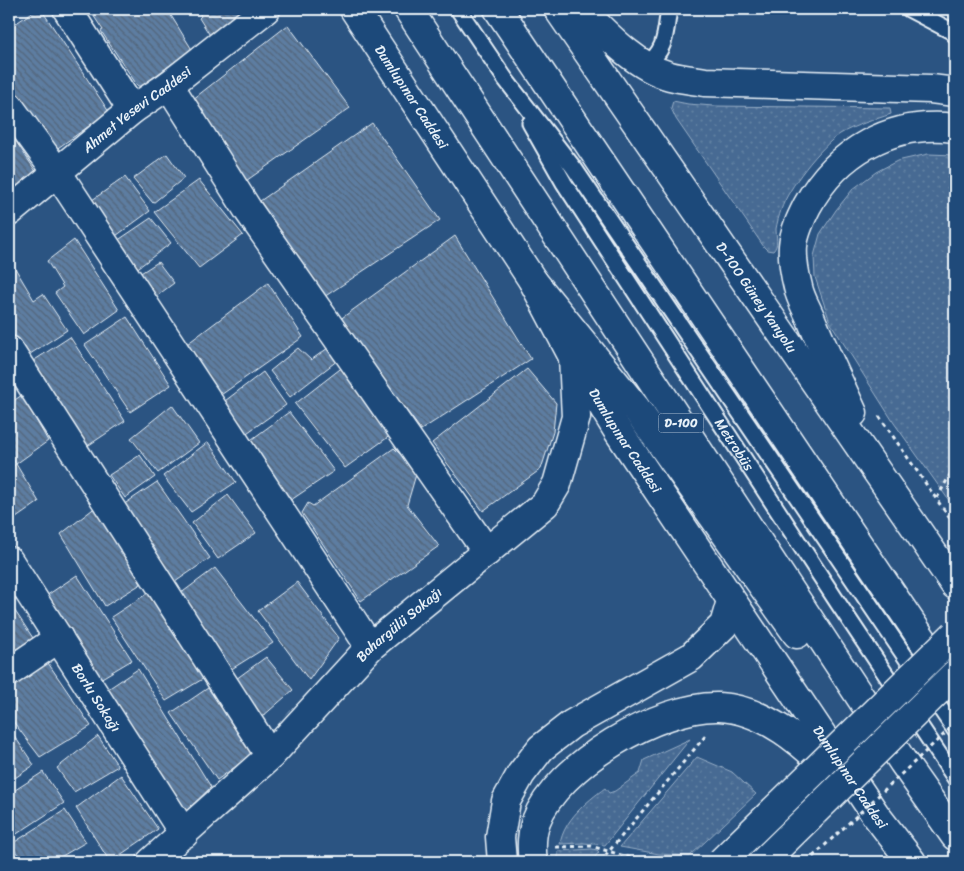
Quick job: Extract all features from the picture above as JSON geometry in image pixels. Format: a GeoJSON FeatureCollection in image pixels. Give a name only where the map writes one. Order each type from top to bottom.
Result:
{"type":"FeatureCollection","features":[{"type":"Feature","properties":{"kind":"main road"},"geometry":{"type":"LineString","coordinates":[[67,9],[132,110]]}},
{"type":"Feature","properties":{"kind":"main road","name":"Ahmet Yesevi Caddesi"},"geometry":{"type":"LineString","coordinates":[[9,212],[132,110],[169,85],[266,9]]}},
{"type":"Feature","properties":{"kind":"main road","name":"Dumlupınar Caddesi"},"geometry":{"type":"LineString","coordinates":[[354,9],[532,282],[573,357],[616,428],[875,814],[912,862]]}},
{"type":"Feature","properties":{"kind":"main road","name":"D-100"},"geometry":{"type":"LineString","coordinates":[[408,9],[904,762],[955,836]]}},
{"type":"Feature","properties":{"kind":"main road"},"geometry":{"type":"LineString","coordinates":[[498,9],[955,688]]}},
{"type":"Feature","properties":{"kind":"main road","name":"D-100 Güney Yanyolu"},"geometry":{"type":"LineString","coordinates":[[558,9],[955,585]]}},
{"type":"Feature","properties":{"kind":"main road"},"geometry":{"type":"LineString","coordinates":[[581,9],[620,47],[646,65],[669,76],[705,82],[931,89],[955,92]]}},
{"type":"Feature","properties":{"kind":"main road"},"geometry":{"type":"LineString","coordinates":[[169,85],[248,210],[486,552]]}},
{"type":"Feature","properties":{"kind":"main road"},"geometry":{"type":"LineString","coordinates":[[9,106],[57,172],[370,647]]}},
{"type":"Feature","properties":{"kind":"main road"},"geometry":{"type":"LineString","coordinates":[[888,486],[824,350],[798,289],[793,245],[801,217],[812,197],[825,178],[843,161],[868,144],[894,132],[941,126],[955,128]]}},
{"type":"Feature","properties":{"kind":"main road"},"geometry":{"type":"LineString","coordinates":[[532,282],[635,407],[800,638],[833,681],[904,762]]}},
{"type":"Feature","properties":{"kind":"main road"},"geometry":{"type":"LineString","coordinates":[[9,350],[270,756]]}},
{"type":"Feature","properties":{"kind":"main road","name":"Bahargülü Sokağı"},"geometry":{"type":"LineString","coordinates":[[151,862],[270,756],[370,647],[545,504],[557,484],[576,417],[573,357]]}},
{"type":"Feature","properties":{"kind":"main road","name":"Borlu Sokağı"},"geometry":{"type":"LineString","coordinates":[[9,561],[184,834]]}},
{"type":"Feature","properties":{"kind":"main road"},"geometry":{"type":"LineString","coordinates":[[502,862],[500,837],[506,800],[521,774],[541,748],[572,724],[691,657],[724,625],[731,601]]}},
{"type":"Feature","properties":{"kind":"main road"},"geometry":{"type":"LineString","coordinates":[[721,862],[955,634]]}},
{"type":"Feature","properties":{"kind":"main road"},"geometry":{"type":"LineString","coordinates":[[9,672],[59,638]]}},
{"type":"Feature","properties":{"kind":"main road"},"geometry":{"type":"LineString","coordinates":[[763,862],[955,674]]}},
{"type":"Feature","properties":{"kind":"main road"},"geometry":{"type":"LineString","coordinates":[[532,855],[531,838],[536,820],[547,799],[563,781],[607,745],[662,717],[701,708],[720,707],[742,711],[783,728],[818,757],[875,814],[890,862]]}},
{"type":"Feature","properties":{"kind":"lane","name":"Metrobüs"},"geometry":{"type":"LineString","coordinates":[[458,9],[506,80],[574,168],[955,730]]}},
{"type":"Feature","properties":{"kind":"lane"},"geometry":{"type":"LineString","coordinates":[[646,65],[656,57],[664,41],[669,9]]}},
{"type":"Feature","properties":{"kind":"lane"},"geometry":{"type":"LineString","coordinates":[[909,9],[952,31],[955,35]]}},
{"type":"Feature","properties":{"kind":"lane","name":"Metrobüs"},"geometry":{"type":"LineString","coordinates":[[506,80],[564,184],[955,778]]}},
{"type":"Feature","properties":{"kind":"path"},"geometry":{"type":"LineString","coordinates":[[875,408],[884,424],[955,526]]}},
{"type":"Feature","properties":{"kind":"path"},"geometry":{"type":"LineString","coordinates":[[937,498],[955,466]]}},
{"type":"Feature","properties":{"kind":"path"},"geometry":{"type":"LineString","coordinates":[[600,862],[719,720],[720,707]]}},
{"type":"Feature","properties":{"kind":"path"},"geometry":{"type":"LineString","coordinates":[[807,862],[955,724]]}},
{"type":"Feature","properties":{"kind":"path"},"geometry":{"type":"LineString","coordinates":[[532,855],[591,846],[610,850],[630,858],[663,862]]}},
{"type":"Feature","properties":{"kind":"path"},"geometry":{"type":"LineString","coordinates":[[831,862],[835,859],[836,862]]}},
{"type":"Feature","properties":{"kind":"shaded area"},"geometry":{"type":"Polygon","coordinates":[[[673,101],[713,106],[890,108],[891,114],[858,125],[840,134],[814,158],[790,191],[781,210],[776,229],[777,244],[773,251],[767,250],[764,247],[676,119],[671,108],[673,101]]]}},
{"type":"Feature","properties":{"kind":"shaded area"},"geometry":{"type":"Polygon","coordinates":[[[928,154],[955,155],[955,509],[894,423],[830,322],[815,277],[814,256],[820,234],[853,189],[876,172],[897,161],[928,154]]]}},
{"type":"Feature","properties":{"kind":"shaded area"},"geometry":{"type":"Polygon","coordinates":[[[690,739],[605,845],[584,843],[560,844],[562,835],[571,819],[591,799],[605,788],[609,793],[615,791],[640,773],[644,760],[690,739]]]}},
{"type":"Feature","properties":{"kind":"shaded area"},"geometry":{"type":"Polygon","coordinates":[[[697,757],[732,772],[756,794],[690,856],[659,854],[620,847],[697,757]]]}},
{"type":"Feature","properties":{"kind":"shaded area"},"geometry":{"type":"Polygon","coordinates":[[[592,849],[599,852],[591,862],[558,862],[558,851],[592,849]]]}},
{"type":"Feature","properties":{"kind":"building"},"geometry":{"type":"Polygon","coordinates":[[[37,9],[41,9],[109,112],[55,150],[9,82],[9,28],[37,9]]]}},
{"type":"Feature","properties":{"kind":"building"},"geometry":{"type":"Polygon","coordinates":[[[89,9],[167,9],[191,50],[140,87],[101,31],[103,30],[89,9]]]}},
{"type":"Feature","properties":{"kind":"building"},"geometry":{"type":"Polygon","coordinates":[[[197,9],[249,9],[211,37],[199,18],[201,16],[197,9]]]}},
{"type":"Feature","properties":{"kind":"building"},"geometry":{"type":"Polygon","coordinates":[[[288,25],[350,108],[243,183],[188,103],[288,25]]]}},
{"type":"Feature","properties":{"kind":"building"},"geometry":{"type":"Polygon","coordinates":[[[372,123],[440,220],[324,297],[260,201],[372,123]]]}},
{"type":"Feature","properties":{"kind":"building"},"geometry":{"type":"Polygon","coordinates":[[[13,137],[37,173],[9,195],[9,139],[13,137]]]}},
{"type":"Feature","properties":{"kind":"building"},"geometry":{"type":"Polygon","coordinates":[[[167,154],[184,178],[153,203],[133,179],[167,154]]]}},
{"type":"Feature","properties":{"kind":"building"},"geometry":{"type":"Polygon","coordinates":[[[125,177],[150,211],[109,241],[85,205],[125,177]]]}},
{"type":"Feature","properties":{"kind":"building"},"geometry":{"type":"Polygon","coordinates":[[[199,180],[243,235],[199,268],[154,212],[199,180]]]}},
{"type":"Feature","properties":{"kind":"building"},"geometry":{"type":"Polygon","coordinates":[[[151,218],[171,243],[131,273],[111,245],[151,218]]]}},
{"type":"Feature","properties":{"kind":"building"},"geometry":{"type":"Polygon","coordinates":[[[455,236],[531,359],[421,430],[339,320],[455,236]]]}},
{"type":"Feature","properties":{"kind":"building"},"geometry":{"type":"Polygon","coordinates":[[[74,240],[119,310],[84,335],[55,293],[63,287],[47,261],[74,240]]]}},
{"type":"Feature","properties":{"kind":"building"},"geometry":{"type":"Polygon","coordinates":[[[158,262],[174,283],[150,301],[133,278],[158,262]]]}},
{"type":"Feature","properties":{"kind":"building"},"geometry":{"type":"Polygon","coordinates":[[[12,263],[34,300],[43,294],[67,330],[27,356],[9,329],[9,265],[12,263]]]}},
{"type":"Feature","properties":{"kind":"building"},"geometry":{"type":"Polygon","coordinates":[[[268,283],[303,337],[218,397],[183,347],[268,283]]]}},
{"type":"Feature","properties":{"kind":"building"},"geometry":{"type":"Polygon","coordinates":[[[127,317],[171,385],[130,412],[85,345],[127,317]]]}},
{"type":"Feature","properties":{"kind":"building"},"geometry":{"type":"Polygon","coordinates":[[[70,337],[125,421],[86,447],[30,363],[70,337]]]}},
{"type":"Feature","properties":{"kind":"building"},"geometry":{"type":"Polygon","coordinates":[[[298,348],[311,360],[328,348],[338,360],[290,397],[270,371],[298,348]]]}},
{"type":"Feature","properties":{"kind":"building"},"geometry":{"type":"Polygon","coordinates":[[[344,366],[391,435],[345,468],[295,404],[344,366]]]}},
{"type":"Feature","properties":{"kind":"building"},"geometry":{"type":"Polygon","coordinates":[[[527,369],[556,403],[553,432],[541,469],[483,511],[432,443],[527,369]]]}},
{"type":"Feature","properties":{"kind":"building"},"geometry":{"type":"Polygon","coordinates":[[[263,372],[286,405],[244,435],[221,404],[263,372]]]}},
{"type":"Feature","properties":{"kind":"building"},"geometry":{"type":"Polygon","coordinates":[[[9,374],[18,387],[9,393],[9,374]]]}},
{"type":"Feature","properties":{"kind":"building"},"geometry":{"type":"Polygon","coordinates":[[[22,395],[48,441],[16,464],[9,454],[9,404],[22,395]]]}},
{"type":"Feature","properties":{"kind":"building"},"geometry":{"type":"Polygon","coordinates":[[[172,405],[199,443],[158,473],[131,438],[172,405]]]}},
{"type":"Feature","properties":{"kind":"building"},"geometry":{"type":"Polygon","coordinates":[[[289,412],[334,471],[291,500],[248,442],[289,412]]]}},
{"type":"Feature","properties":{"kind":"building"},"geometry":{"type":"Polygon","coordinates":[[[208,442],[236,482],[191,512],[163,476],[208,442]]]}},
{"type":"Feature","properties":{"kind":"building"},"geometry":{"type":"Polygon","coordinates":[[[394,448],[417,471],[407,505],[439,546],[361,601],[302,513],[308,503],[313,506],[394,448]]]}},
{"type":"Feature","properties":{"kind":"building"},"geometry":{"type":"Polygon","coordinates":[[[140,455],[155,477],[125,498],[109,475],[140,455]]]}},
{"type":"Feature","properties":{"kind":"building"},"geometry":{"type":"Polygon","coordinates":[[[16,464],[39,502],[9,523],[9,469],[16,464]]]}},
{"type":"Feature","properties":{"kind":"building"},"geometry":{"type":"Polygon","coordinates":[[[157,482],[210,558],[175,582],[123,505],[157,482]]]}},
{"type":"Feature","properties":{"kind":"building"},"geometry":{"type":"Polygon","coordinates":[[[228,495],[256,533],[218,559],[192,523],[228,495]]]}},
{"type":"Feature","properties":{"kind":"building"},"geometry":{"type":"Polygon","coordinates":[[[97,506],[141,584],[105,606],[61,534],[97,506]]]}},
{"type":"Feature","properties":{"kind":"building"},"geometry":{"type":"Polygon","coordinates":[[[215,568],[273,643],[230,670],[180,594],[215,568]]]}},
{"type":"Feature","properties":{"kind":"building"},"geometry":{"type":"Polygon","coordinates":[[[77,575],[132,660],[95,682],[40,600],[77,575]]]}},
{"type":"Feature","properties":{"kind":"building"},"geometry":{"type":"Polygon","coordinates":[[[297,582],[339,638],[309,680],[258,611],[297,582]]]}},
{"type":"Feature","properties":{"kind":"building"},"geometry":{"type":"Polygon","coordinates":[[[151,591],[206,677],[166,701],[111,617],[151,591]]]}},
{"type":"Feature","properties":{"kind":"building"},"geometry":{"type":"Polygon","coordinates":[[[9,602],[33,638],[9,654],[9,602]]]}},
{"type":"Feature","properties":{"kind":"building"},"geometry":{"type":"Polygon","coordinates":[[[266,657],[293,690],[262,717],[236,679],[266,657]]]}},
{"type":"Feature","properties":{"kind":"building"},"geometry":{"type":"Polygon","coordinates":[[[46,660],[91,726],[40,757],[9,716],[9,685],[46,660]]]}},
{"type":"Feature","properties":{"kind":"building"},"geometry":{"type":"Polygon","coordinates":[[[138,669],[211,787],[181,816],[102,693],[138,669]]]}},
{"type":"Feature","properties":{"kind":"building"},"geometry":{"type":"Polygon","coordinates":[[[208,688],[254,753],[217,780],[171,713],[208,688]]]}},
{"type":"Feature","properties":{"kind":"building"},"geometry":{"type":"Polygon","coordinates":[[[9,728],[34,765],[9,782],[9,728]]]}},
{"type":"Feature","properties":{"kind":"building"},"geometry":{"type":"Polygon","coordinates":[[[98,736],[118,766],[74,792],[57,768],[98,736]]]}},
{"type":"Feature","properties":{"kind":"building"},"geometry":{"type":"Polygon","coordinates":[[[43,772],[64,803],[9,839],[9,794],[43,772]]]}},
{"type":"Feature","properties":{"kind":"building"},"geometry":{"type":"Polygon","coordinates":[[[121,775],[158,829],[110,862],[76,808],[121,775]]]}},
{"type":"Feature","properties":{"kind":"building"},"geometry":{"type":"Polygon","coordinates":[[[65,810],[86,842],[52,862],[24,862],[10,845],[65,810]]]}}]}
